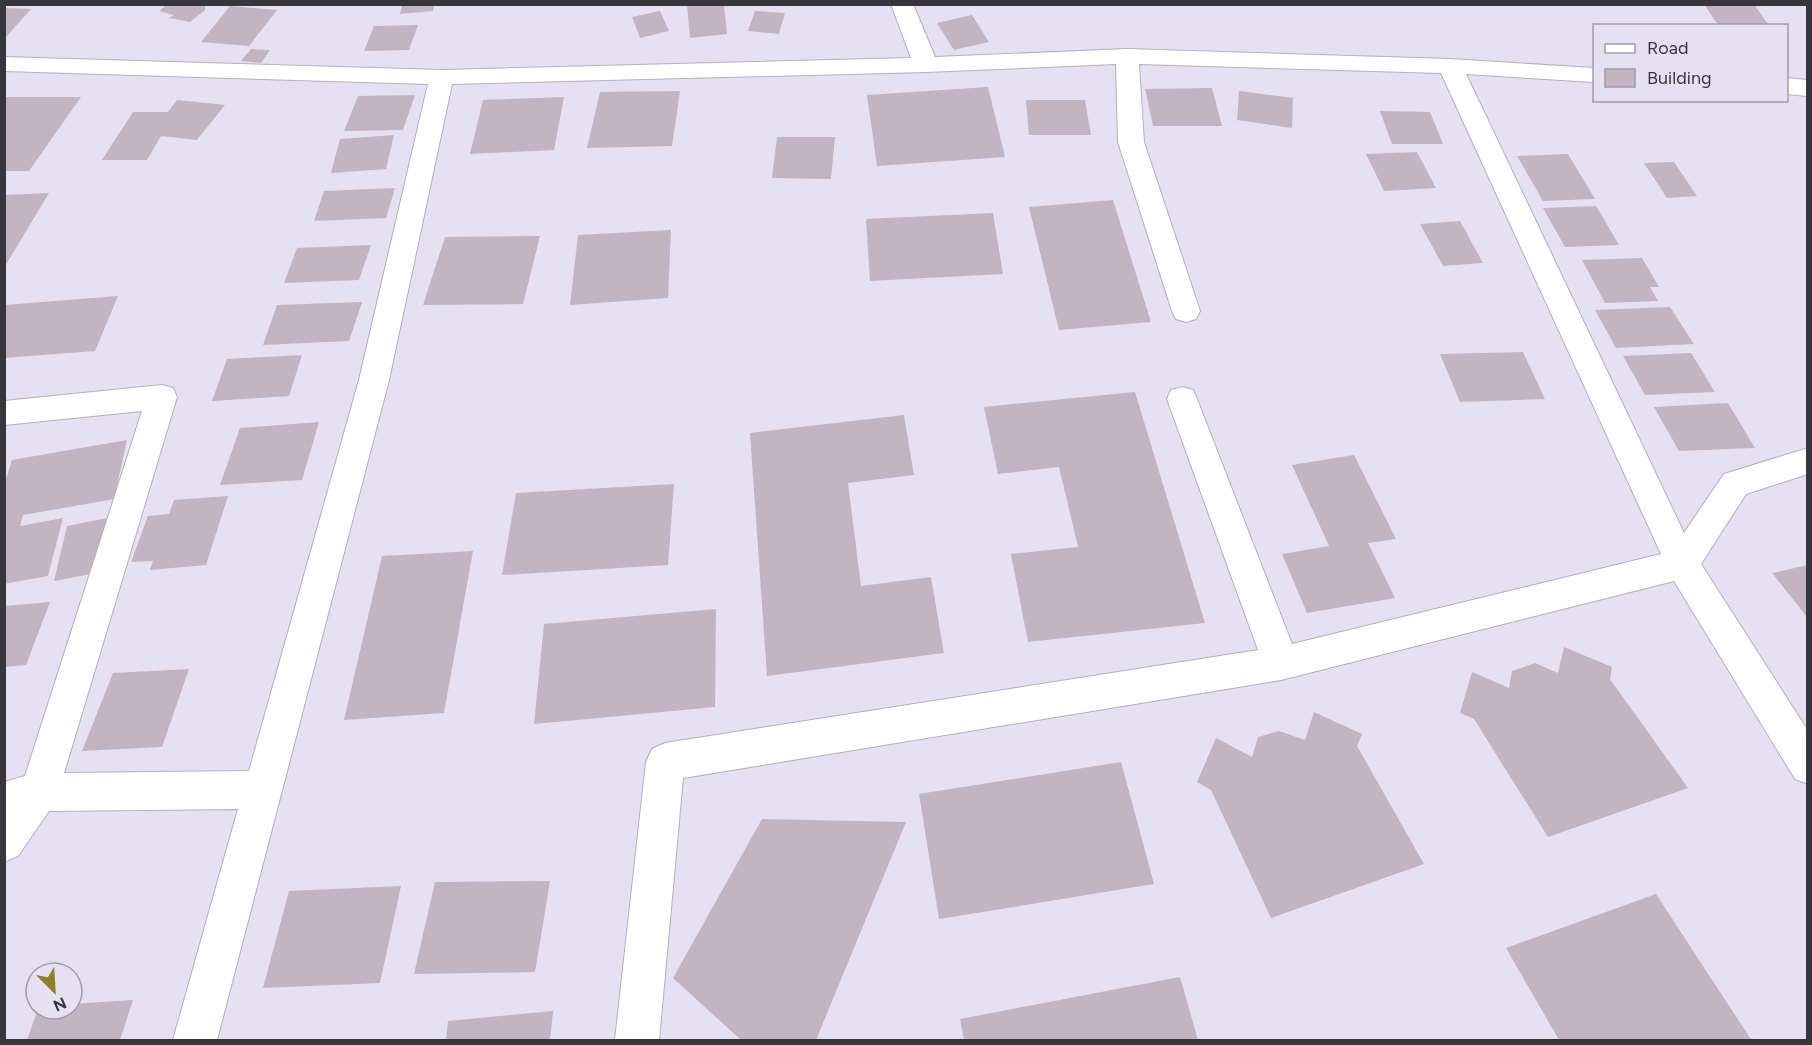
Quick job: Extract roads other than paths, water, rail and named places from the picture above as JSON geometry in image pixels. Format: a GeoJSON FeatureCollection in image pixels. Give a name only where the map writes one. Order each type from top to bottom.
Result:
{"type":"FeatureCollection","features":[{"type":"Feature","properties":{"kind":"street"},"geometry":{"type":"LineString","coordinates":[[902,4],[927,65]]}},
{"type":"Feature","properties":{"kind":"street"},"geometry":{"type":"LineString","coordinates":[[1127,56],[1131,142],[1186,311]]}},
{"type":"Feature","properties":{"kind":"street"},"geometry":{"type":"LineString","coordinates":[[4,64],[442,77],[927,65],[1127,56],[1450,66],[1593,75]]}},
{"type":"Feature","properties":{"kind":"street"},"geometry":{"type":"LineString","coordinates":[[1450,66],[1682,564],[1808,766]]}},
{"type":"Feature","properties":{"kind":"street"},"geometry":{"type":"LineString","coordinates":[[195,1041],[374,380],[442,77]]}},
{"type":"Feature","properties":{"kind":"street"},"geometry":{"type":"LineString","coordinates":[[1788,86],[1808,88]]}},
{"type":"Feature","properties":{"kind":"street"},"geometry":{"type":"LineString","coordinates":[[4,413],[162,397],[4,842]]}},
{"type":"Feature","properties":{"kind":"street"},"geometry":{"type":"LineString","coordinates":[[1182,399],[1281,663]]}},
{"type":"Feature","properties":{"kind":"street"},"geometry":{"type":"LineString","coordinates":[[637,1041],[665,762],[1281,663],[1682,564],[1735,484],[1808,460]]}},
{"type":"Feature","properties":{"kind":"street"},"geometry":{"type":"LineString","coordinates":[[22,796],[262,790]]}}]}
